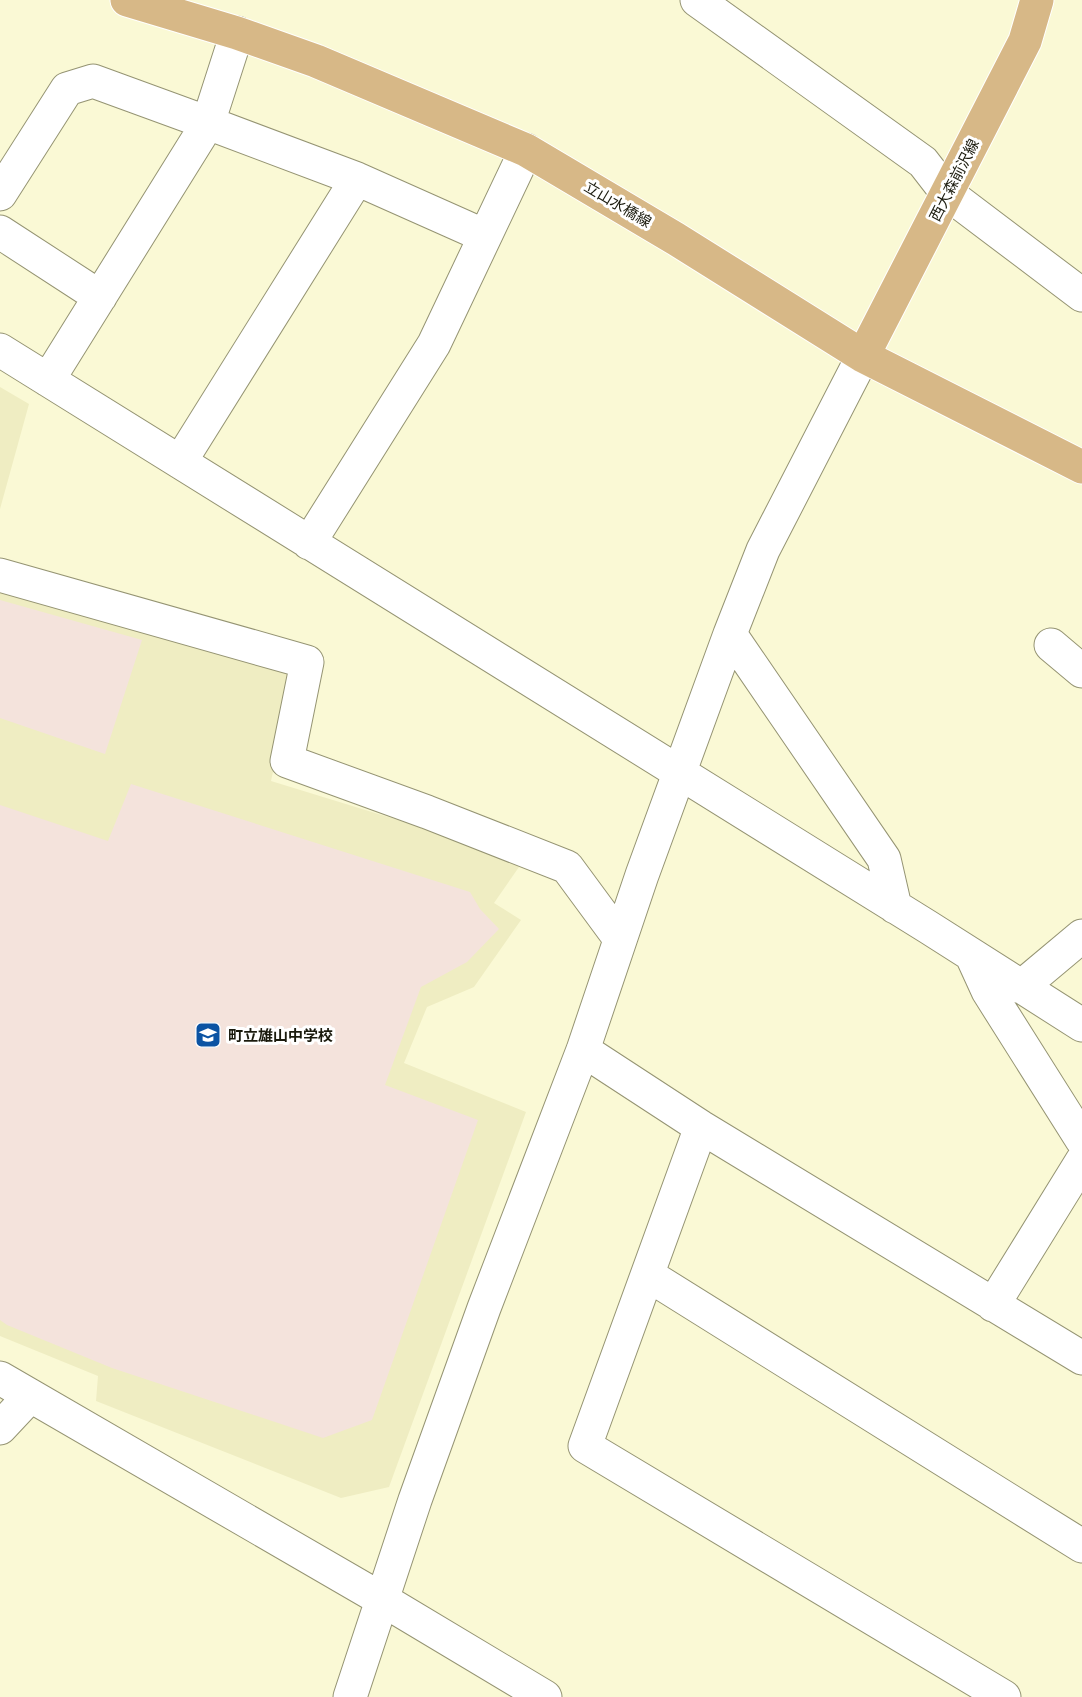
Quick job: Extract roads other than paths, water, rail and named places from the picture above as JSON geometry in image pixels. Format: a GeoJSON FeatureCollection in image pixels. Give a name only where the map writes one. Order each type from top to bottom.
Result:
{"type":"FeatureCollection","features":[{"type":"Feature","properties":{"kind":"main road","name":"立山水橋線"},"geometry":{"type":"LineString","coordinates":[[127,0],[237,33],[316,61],[526,150],[676,239],[863,356],[1082,467]]}},
{"type":"Feature","properties":{"kind":"main road","name":"西大森前沢線"},"geometry":{"type":"LineString","coordinates":[[863,356],[1024,41],[1037,0]]}},
{"type":"Feature","properties":{"kind":"street"},"geometry":{"type":"LineString","coordinates":[[697,0],[923,162],[947,193],[1082,296]]}},
{"type":"Feature","properties":{"kind":"street"},"geometry":{"type":"LineString","coordinates":[[48,380],[208,123],[237,33]]}},
{"type":"Feature","properties":{"kind":"street"},"geometry":{"type":"LineString","coordinates":[[0,194],[67,88],[93,81],[357,180],[485,236]]}},
{"type":"Feature","properties":{"kind":"street"},"geometry":{"type":"LineString","coordinates":[[309,543],[434,344],[526,150]]}},
{"type":"Feature","properties":{"kind":"street"},"geometry":{"type":"LineString","coordinates":[[180,462],[357,180]]}},
{"type":"Feature","properties":{"kind":"street"},"geometry":{"type":"LineString","coordinates":[[0,232],[100,297]]}},
{"type":"Feature","properties":{"kind":"street"},"geometry":{"type":"LineString","coordinates":[[0,350],[1082,1025]]}},
{"type":"Feature","properties":{"kind":"street"},"geometry":{"type":"LineString","coordinates":[[350,1697],[415,1500],[484,1308],[583,1050],[620,939],[729,634],[763,550],[863,356]]}},
{"type":"Feature","properties":{"kind":"street"},"geometry":{"type":"LineString","coordinates":[[0,575],[307,662],[287,761],[427,812],[567,867],[620,939]]}},
{"type":"Feature","properties":{"kind":"street"},"geometry":{"type":"LineString","coordinates":[[729,634],[884,859],[895,907]]}},
{"type":"Feature","properties":{"kind":"street"},"geometry":{"type":"LineString","coordinates":[[1051,645],[1082,671]]}},
{"type":"Feature","properties":{"kind":"street"},"geometry":{"type":"LineString","coordinates":[[1021,987],[1082,936]]}},
{"type":"Feature","properties":{"kind":"street"},"geometry":{"type":"LineString","coordinates":[[972,956],[988,992],[1082,1140]]}},
{"type":"Feature","properties":{"kind":"street"},"geometry":{"type":"LineString","coordinates":[[583,1050],[701,1127],[1082,1358]]}},
{"type":"Feature","properties":{"kind":"street"},"geometry":{"type":"LineString","coordinates":[[701,1127],[585,1446],[1004,1697]]}},
{"type":"Feature","properties":{"kind":"street"},"geometry":{"type":"LineString","coordinates":[[993,1305],[1082,1161]]}},
{"type":"Feature","properties":{"kind":"street"},"geometry":{"type":"LineString","coordinates":[[648,1275],[1082,1546]]}},
{"type":"Feature","properties":{"kind":"street"},"geometry":{"type":"LineString","coordinates":[[0,1378],[383,1600],[545,1697]]}},
{"type":"Feature","properties":{"kind":"street"},"geometry":{"type":"LineString","coordinates":[[0,1428],[30,1396]]}},
{"type":"Feature","properties":{"kind":"place","name":"町立雄山中学校"},"geometry":{"type":"Point","coordinates":[208,1035]}}]}
